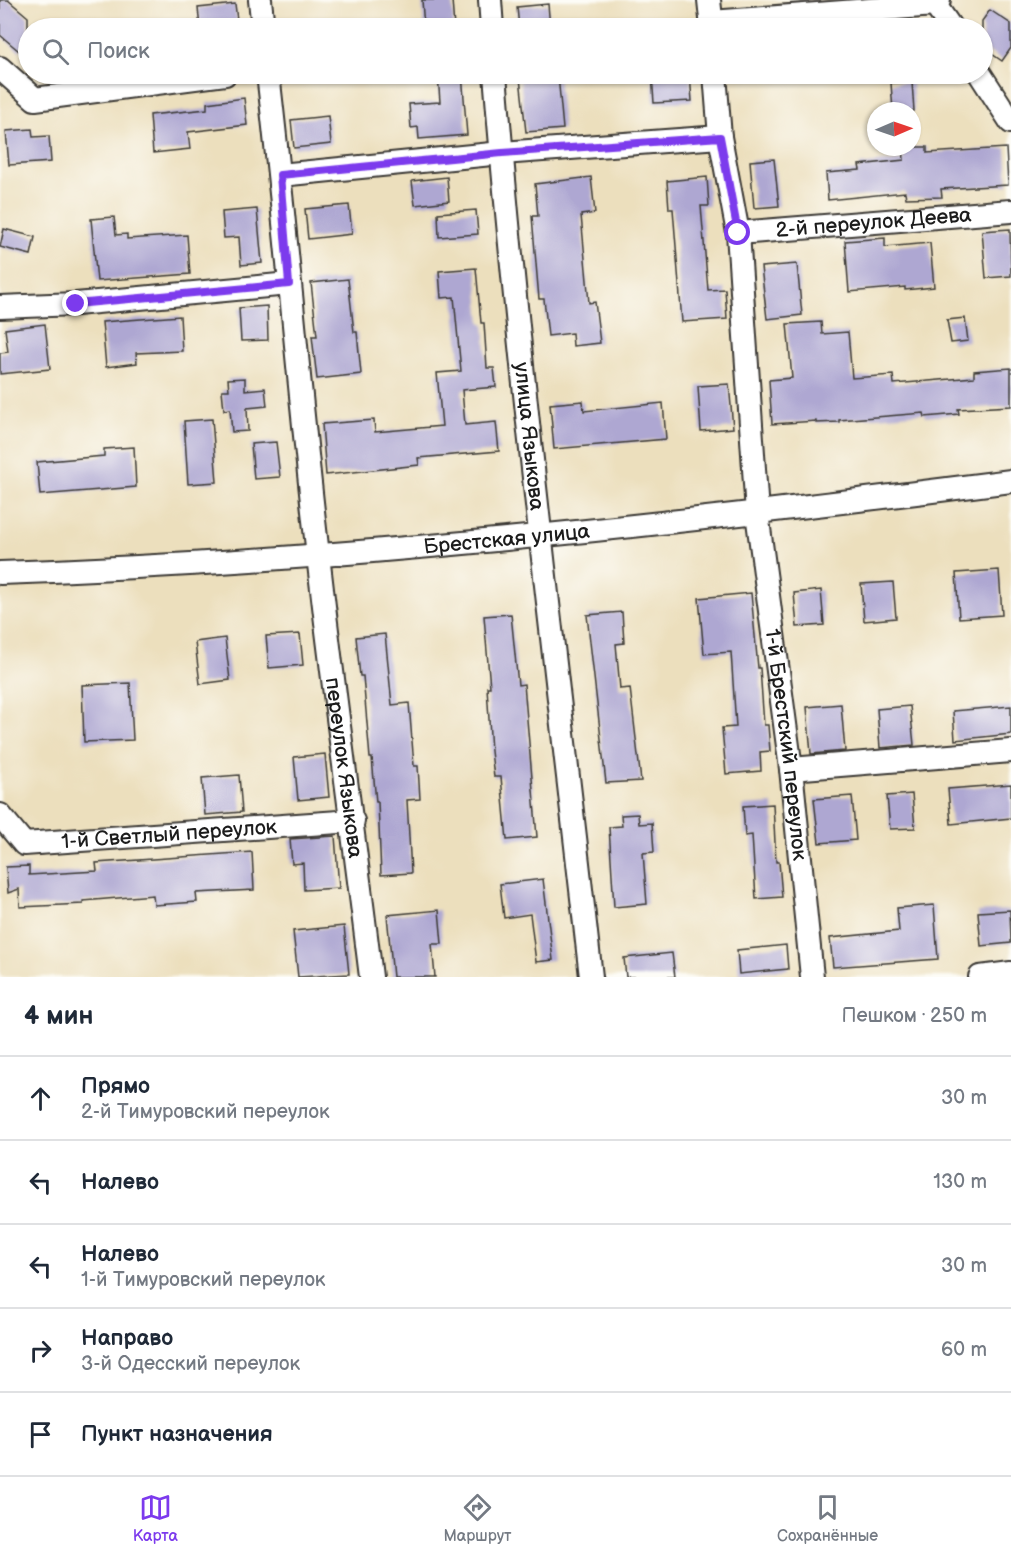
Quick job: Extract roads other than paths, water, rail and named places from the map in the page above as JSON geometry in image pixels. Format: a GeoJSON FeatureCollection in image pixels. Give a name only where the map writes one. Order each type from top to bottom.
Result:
{"type":"FeatureCollection","features":[{"type":"Feature","properties":{"kind":"street"},"geometry":{"type":"LineString","coordinates":[[260,0],[262,18]]}},
{"type":"Feature","properties":{"kind":"street"},"geometry":{"type":"LineString","coordinates":[[489,0],[491,18]]}},
{"type":"Feature","properties":{"kind":"street"},"geometry":{"type":"LineString","coordinates":[[711,17],[937,2],[946,18]]}},
{"type":"Feature","properties":{"kind":"street"},"geometry":{"type":"LineString","coordinates":[[0,68],[18,84]]}},
{"type":"Feature","properties":{"kind":"street"},"geometry":{"type":"LineString","coordinates":[[18,84],[35,99],[149,84]]}},
{"type":"Feature","properties":{"kind":"street","name":"переулок Языкова"},"geometry":{"type":"LineString","coordinates":[[269,84],[318,556],[371,977]]}},
{"type":"Feature","properties":{"kind":"street","name":"улица Языкова"},"geometry":{"type":"LineString","coordinates":[[496,84],[541,534],[591,977]]}},
{"type":"Feature","properties":{"kind":"street","name":"1-й Брестский переулок"},"geometry":{"type":"LineString","coordinates":[[716,84],[720,137],[738,233],[757,513],[790,769],[812,977]]}},
{"type":"Feature","properties":{"kind":"street"},"geometry":{"type":"LineString","coordinates":[[986,84],[1011,122]]}},
{"type":"Feature","properties":{"kind":"street"},"geometry":{"type":"LineString","coordinates":[[280,175],[502,153],[720,137]]}},
{"type":"Feature","properties":{"kind":"street","name":"2-й переулок Деева"},"geometry":{"type":"LineString","coordinates":[[738,233],[1011,212]]}},
{"type":"Feature","properties":{"kind":"street"},"geometry":{"type":"LineString","coordinates":[[0,307],[76,304],[289,284]]}},
{"type":"Feature","properties":{"kind":"street","name":"Брестская улица"},"geometry":{"type":"LineString","coordinates":[[0,573],[318,556],[757,513],[1011,481]]}},
{"type":"Feature","properties":{"kind":"street"},"geometry":{"type":"LineString","coordinates":[[790,769],[1011,751]]}},
{"type":"Feature","properties":{"kind":"street","name":"1-й Светлый переулок"},"geometry":{"type":"LineString","coordinates":[[0,815],[24,844],[353,821]]}},
{"type":"Feature","properties":{"kind":"street"},"geometry":{"type":"LineString","coordinates":[[980,977],[1011,973]]}}]}
